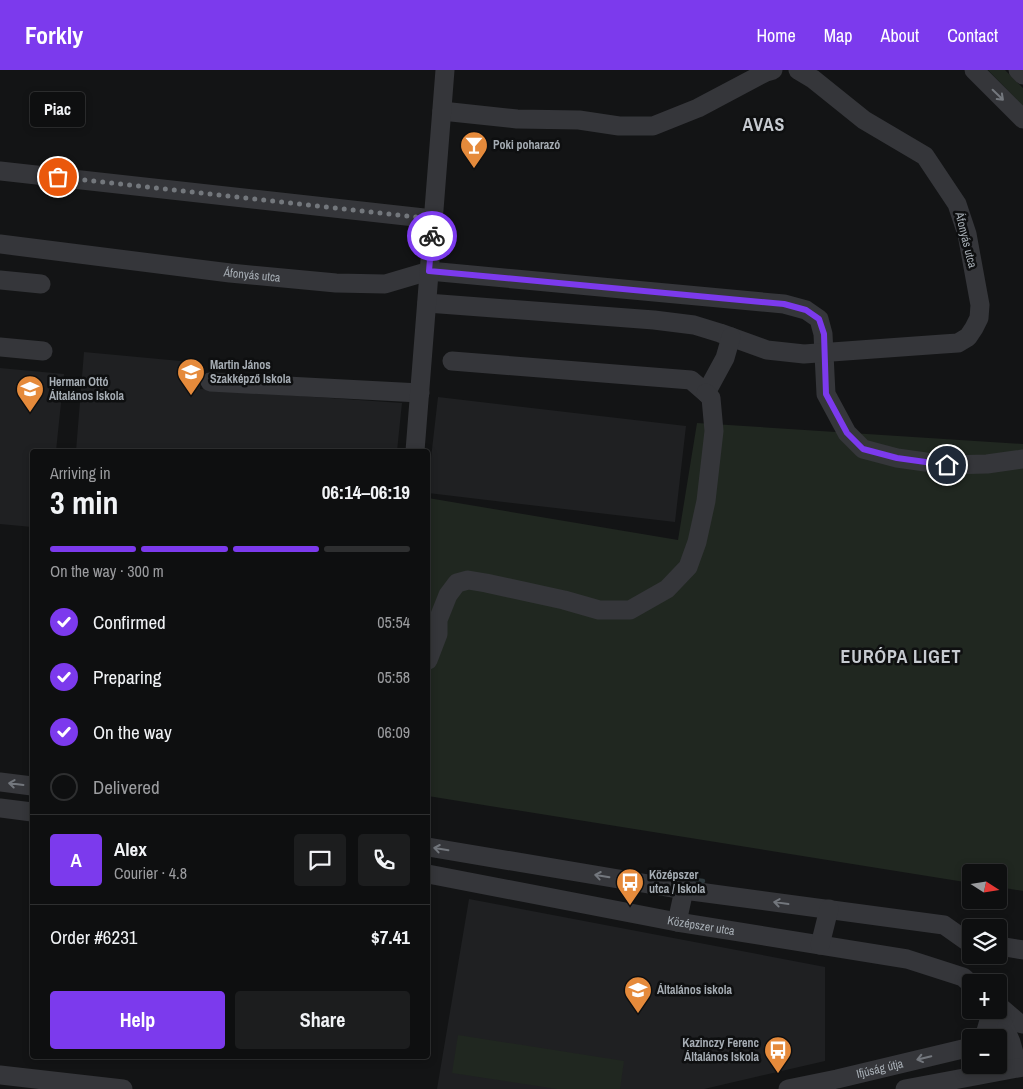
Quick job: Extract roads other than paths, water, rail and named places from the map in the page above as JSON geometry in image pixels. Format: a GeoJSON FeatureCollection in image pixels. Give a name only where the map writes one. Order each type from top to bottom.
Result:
{"type":"FeatureCollection","features":[{"type":"Feature","properties":{"kind":"street"},"geometry":{"type":"LineString","coordinates":[[415,449],[445,70]]}},
{"type":"Feature","properties":{"kind":"street"},"geometry":{"type":"LineString","coordinates":[[442,111],[517,119],[579,120],[619,126],[653,126],[698,108],[773,70]]}},
{"type":"Feature","properties":{"kind":"street","name":"Áfonyás utca"},"geometry":{"type":"LineString","coordinates":[[427,303],[654,320],[694,325],[767,350],[804,354],[958,342],[968,337],[979,318],[980,305],[967,234],[957,204],[924,156],[864,120],[813,79],[798,70]]}},
{"type":"Feature","properties":{"kind":"street"},"geometry":{"type":"LineString","coordinates":[[974,70],[1023,119]]}},
{"type":"Feature","properties":{"kind":"street"},"geometry":{"type":"LineString","coordinates":[[1018,70],[1023,75]]}},
{"type":"Feature","properties":{"kind":"street"},"geometry":{"type":"LineString","coordinates":[[0,171],[433,219]]}},
{"type":"Feature","properties":{"kind":"street","name":"Áfonyás utca"},"geometry":{"type":"LineString","coordinates":[[0,244],[230,273],[336,283],[385,284],[429,271],[784,304],[806,310],[819,319],[824,334],[823,353]]}},
{"type":"Feature","properties":{"kind":"street"},"geometry":{"type":"LineString","coordinates":[[0,280],[42,284]]}},
{"type":"Feature","properties":{"kind":"street"},"geometry":{"type":"LineString","coordinates":[[706,393],[726,358],[732,337]]}},
{"type":"Feature","properties":{"kind":"street"},"geometry":{"type":"LineString","coordinates":[[0,347],[43,351]]}},
{"type":"Feature","properties":{"kind":"street"},"geometry":{"type":"LineString","coordinates":[[823,353],[826,394],[847,433],[863,449],[897,458],[947,465],[987,464],[1023,459]]}},
{"type":"Feature","properties":{"kind":"street"},"geometry":{"type":"LineString","coordinates":[[430,655],[438,634],[438,620],[448,595],[457,583],[468,580],[486,583],[564,600],[599,610],[630,610],[667,589],[688,566],[697,542],[706,501],[714,431],[711,398],[691,380],[452,361]]}},
{"type":"Feature","properties":{"kind":"street"},"geometry":{"type":"LineString","coordinates":[[210,382],[420,393]]}},
{"type":"Feature","properties":{"kind":"street"},"geometry":{"type":"LineString","coordinates":[[0,782],[30,786]]}},
{"type":"Feature","properties":{"kind":"street"},"geometry":{"type":"LineString","coordinates":[[0,808],[30,812]]}},
{"type":"Feature","properties":{"kind":"street"},"geometry":{"type":"LineString","coordinates":[[430,847],[684,890],[944,925],[962,938]]}},
{"type":"Feature","properties":{"kind":"street","name":"Középszer utca"},"geometry":{"type":"LineString","coordinates":[[430,874],[677,922],[908,959],[962,977]]}},
{"type":"Feature","properties":{"kind":"street"},"geometry":{"type":"LineString","coordinates":[[677,922],[684,890]]}},
{"type":"Feature","properties":{"kind":"street"},"geometry":{"type":"LineString","coordinates":[[820,945],[829,909]]}},
{"type":"Feature","properties":{"kind":"street"},"geometry":{"type":"LineString","coordinates":[[1007,947],[1023,950]]}},
{"type":"Feature","properties":{"kind":"street"},"geometry":{"type":"LineString","coordinates":[[1007,1013],[1023,1024]]}},
{"type":"Feature","properties":{"kind":"street"},"geometry":{"type":"LineString","coordinates":[[905,1089],[1021,1064],[1001,1019]]}},
{"type":"Feature","properties":{"kind":"street","name":"Ifjúság útja"},"geometry":{"type":"LineString","coordinates":[[788,1089],[962,1049]]}},
{"type":"Feature","properties":{"kind":"street"},"geometry":{"type":"LineString","coordinates":[[0,1075],[123,1089]]}},
{"type":"Feature","properties":{"kind":"waterway"},"geometry":{"type":"LineString","coordinates":[[679,878],[703,881]]}},
{"type":"Feature","properties":{"kind":"place","name":"Poki poharazó"},"geometry":{"type":"Point","coordinates":[474,169]}},
{"type":"Feature","properties":{"kind":"place","name":"Piac"},"geometry":{"type":"Point","coordinates":[58,177]}},
{"type":"Feature","properties":{"kind":"place","name":"Martin János Szakképző Iskola"},"geometry":{"type":"Point","coordinates":[191,396]}},
{"type":"Feature","properties":{"kind":"place","name":"Herman Ottó Általános Iskola"},"geometry":{"type":"Point","coordinates":[30,413]}},
{"type":"Feature","properties":{"kind":"place","name":"Középszer utca / Iskola"},"geometry":{"type":"Point","coordinates":[630,906]}},
{"type":"Feature","properties":{"kind":"place","name":"Általános iskola"},"geometry":{"type":"Point","coordinates":[638,1014]}},
{"type":"Feature","properties":{"kind":"place","name":"Kazinczy Ferenc Általános Iskola"},"geometry":{"type":"Point","coordinates":[778,1074]}},
{"type":"Feature","properties":{"kind":"district","name":"AVAS"},"geometry":{"type":"Point","coordinates":[764,125]}},
{"type":"Feature","properties":{"kind":"district","name":"EURÓPA LIGET"},"geometry":{"type":"Point","coordinates":[901,657]}}]}
